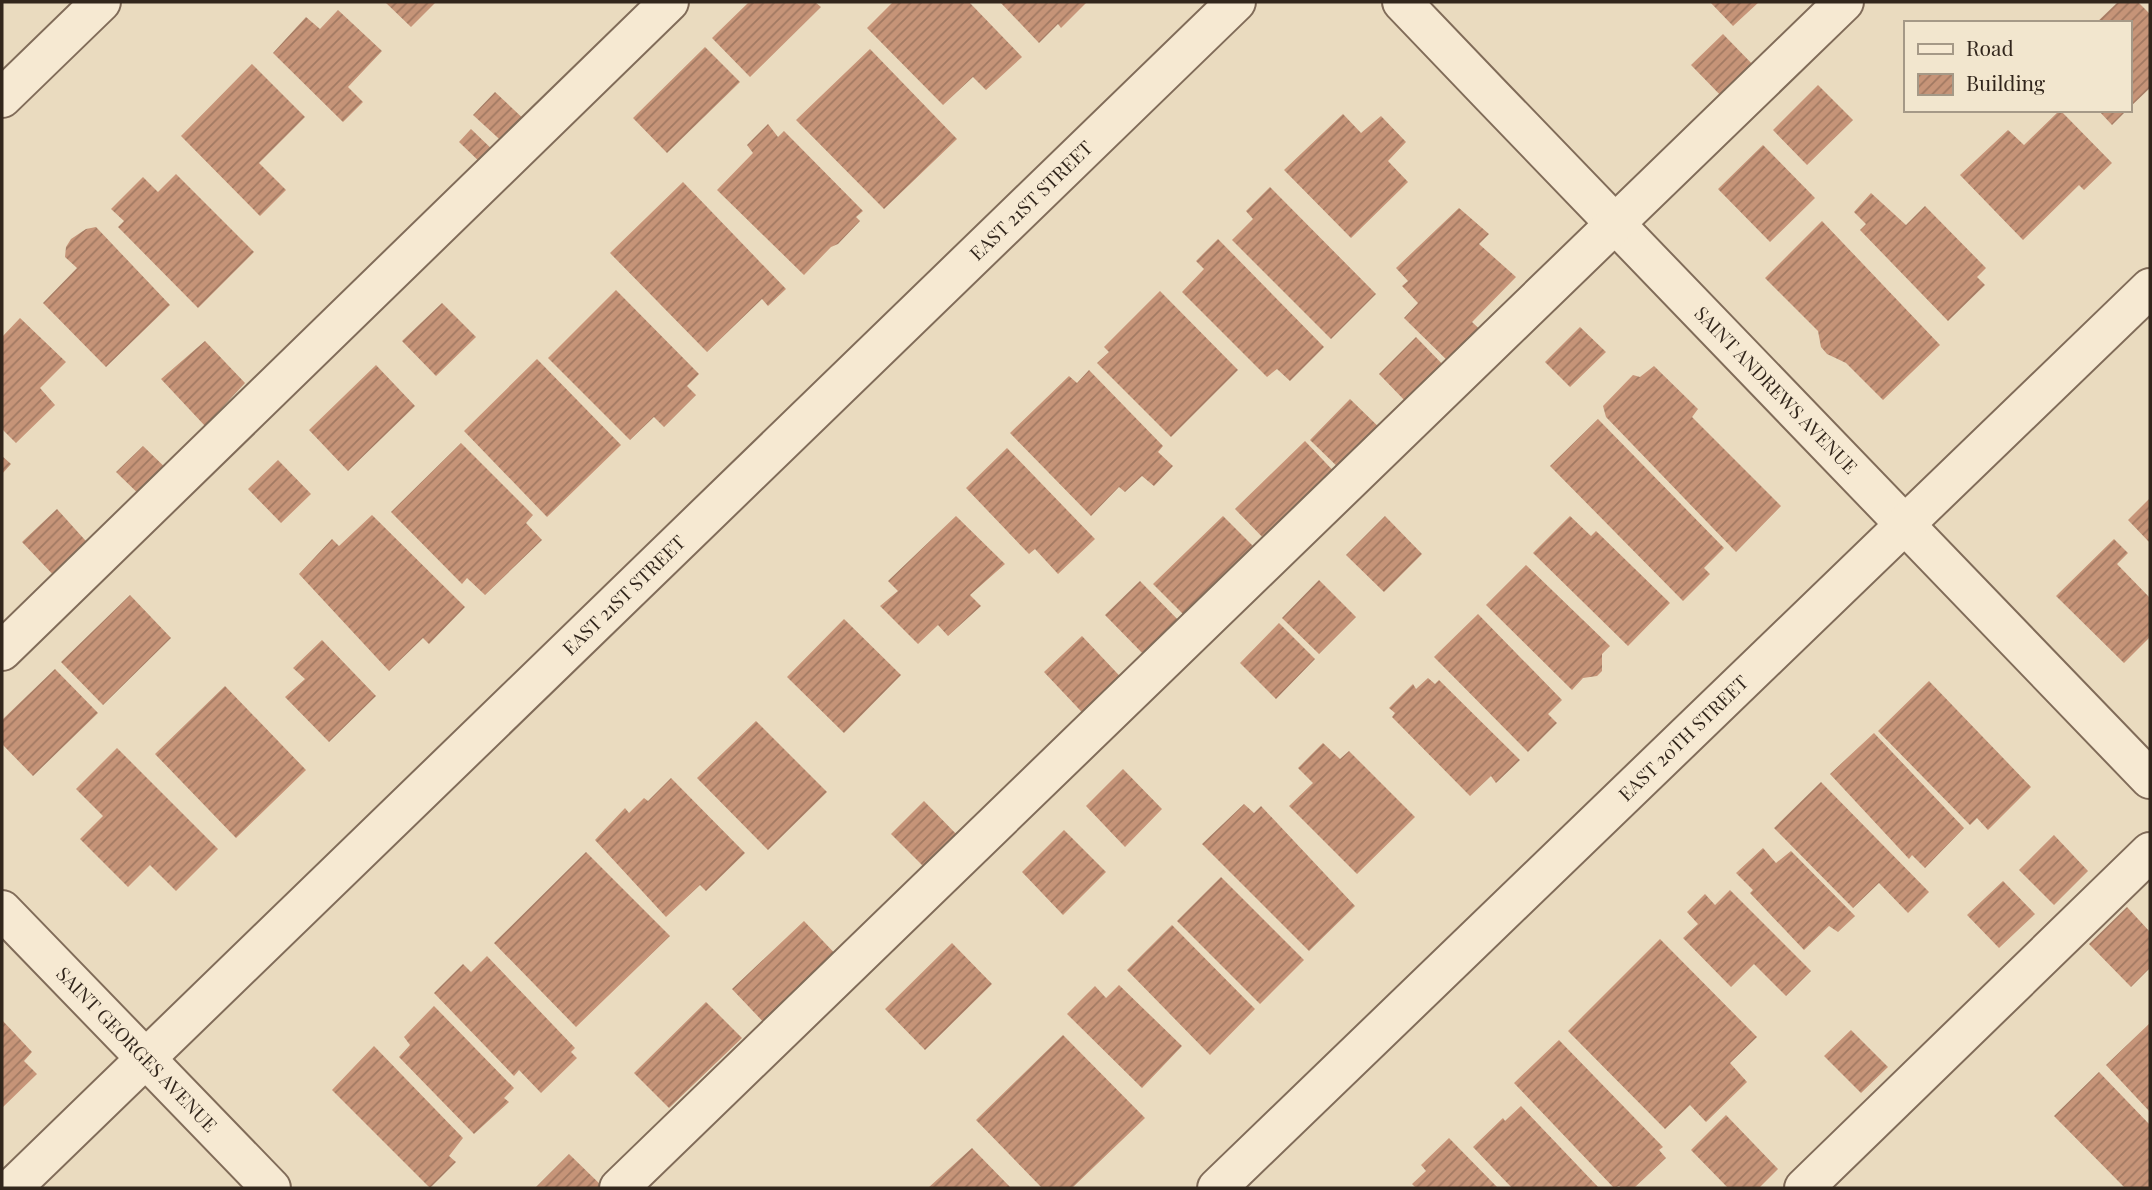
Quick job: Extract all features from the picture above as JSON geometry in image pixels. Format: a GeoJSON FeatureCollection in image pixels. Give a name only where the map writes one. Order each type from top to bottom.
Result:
{"type":"FeatureCollection","features":[{"type":"Feature","properties":{"kind":"street"},"geometry":{"type":"LineString","coordinates":[[2,98],[101,2]]}},
{"type":"Feature","properties":{"kind":"street"},"geometry":{"type":"LineString","coordinates":[[2,651],[669,2]]}},
{"type":"Feature","properties":{"kind":"street","name":"EAST 21ST STREET"},"geometry":{"type":"LineString","coordinates":[[12,1188],[1236,2]]}},
{"type":"Feature","properties":{"kind":"street","name":"SAINT ANDREWS AVENUE"},"geometry":{"type":"LineString","coordinates":[[1402,2],[2150,779]]}},
{"type":"Feature","properties":{"kind":"street"},"geometry":{"type":"LineString","coordinates":[[619,1188],[1844,2]]}},
{"type":"Feature","properties":{"kind":"street","name":"EAST 20TH STREET"},"geometry":{"type":"LineString","coordinates":[[1217,1188],[2150,288]]}},
{"type":"Feature","properties":{"kind":"street"},"geometry":{"type":"LineString","coordinates":[[1804,1188],[2150,852]]}},
{"type":"Feature","properties":{"kind":"street","name":"SAINT GEORGES AVENUE"},"geometry":{"type":"LineString","coordinates":[[2,910],[271,1188]]}},
{"type":"Feature","properties":{"kind":"building"},"geometry":{"type":"Polygon","coordinates":[[[385,2],[436,2],[411,27],[385,2]]]}},
{"type":"Feature","properties":{"kind":"building"},"geometry":{"type":"Polygon","coordinates":[[[749,2],[815,2],[821,7],[750,77],[712,38],[749,2]]]}},
{"type":"Feature","properties":{"kind":"building"},"geometry":{"type":"Polygon","coordinates":[[[893,2],[969,2],[1022,57],[986,90],[973,77],[943,105],[867,28],[893,2]]]}},
{"type":"Feature","properties":{"kind":"building"},"geometry":{"type":"Polygon","coordinates":[[[1000,2],[1087,2],[1061,28],[1058,24],[1039,43],[1000,2]]]}},
{"type":"Feature","properties":{"kind":"building"},"geometry":{"type":"Polygon","coordinates":[[[1710,2],[1759,2],[1733,26],[1710,2]]]}},
{"type":"Feature","properties":{"kind":"building"},"geometry":{"type":"Polygon","coordinates":[[[2118,2],[2138,2],[2150,14],[2150,88],[2131,106],[2131,21],[2098,21],[2118,2]]]}},
{"type":"Feature","properties":{"kind":"building"},"geometry":{"type":"Polygon","coordinates":[[[338,10],[382,51],[348,87],[363,102],[343,122],[273,53],[306,17],[320,29],[338,10]]]}},
{"type":"Feature","properties":{"kind":"building"},"geometry":{"type":"Polygon","coordinates":[[[1723,34],[1758,70],[1726,101],[1691,65],[1723,34]]]}},
{"type":"Feature","properties":{"kind":"building"},"geometry":{"type":"Polygon","coordinates":[[[705,47],[740,82],[667,153],[633,118],[705,47]]]}},
{"type":"Feature","properties":{"kind":"building"},"geometry":{"type":"Polygon","coordinates":[[[870,49],[957,139],[884,209],[796,120],[870,49]]]}},
{"type":"Feature","properties":{"kind":"building"},"geometry":{"type":"Polygon","coordinates":[[[252,64],[305,117],[259,163],[286,190],[260,216],[181,136],[252,64]]]}},
{"type":"Feature","properties":{"kind":"building"},"geometry":{"type":"Polygon","coordinates":[[[1818,85],[1853,120],[1807,165],[1773,130],[1818,85]]]}},
{"type":"Feature","properties":{"kind":"building"},"geometry":{"type":"Polygon","coordinates":[[[495,92],[529,124],[508,147],[473,115],[495,92]]]}},
{"type":"Feature","properties":{"kind":"building"},"geometry":{"type":"Polygon","coordinates":[[[2058,112],[2062,112],[2112,163],[2084,190],[2079,185],[2023,240],[1960,175],[2008,130],[2024,145],[2058,112]]]}},
{"type":"Feature","properties":{"kind":"building"},"geometry":{"type":"Polygon","coordinates":[[[2100,112],[2125,112],[2112,125],[2100,112]]]}},
{"type":"Feature","properties":{"kind":"building"},"geometry":{"type":"Polygon","coordinates":[[[1343,114],[1361,133],[1381,116],[1406,142],[1388,161],[1408,182],[1351,238],[1284,170],[1343,114]]]}},
{"type":"Feature","properties":{"kind":"building"},"geometry":{"type":"Polygon","coordinates":[[[768,124],[778,137],[784,131],[863,211],[856,217],[860,221],[804,275],[717,190],[753,153],[747,145],[768,124]]]}},
{"type":"Feature","properties":{"kind":"building"},"geometry":{"type":"Polygon","coordinates":[[[471,129],[497,154],[485,167],[459,142],[471,129]]]}},
{"type":"Feature","properties":{"kind":"building"},"geometry":{"type":"Polygon","coordinates":[[[1763,145],[1815,198],[1770,242],[1718,189],[1763,145]]]}},
{"type":"Feature","properties":{"kind":"building"},"geometry":{"type":"Polygon","coordinates":[[[176,174],[254,252],[198,308],[118,227],[124,221],[111,209],[143,177],[158,192],[176,174]]]}},
{"type":"Feature","properties":{"kind":"building"},"geometry":{"type":"Polygon","coordinates":[[[683,182],[786,289],[768,306],[762,299],[707,352],[610,253],[683,182]]]}},
{"type":"Feature","properties":{"kind":"building"},"geometry":{"type":"Polygon","coordinates":[[[1270,187],[1376,294],[1331,339],[1232,240],[1253,219],[1246,211],[1270,187]]]}},
{"type":"Feature","properties":{"kind":"building"},"geometry":{"type":"Polygon","coordinates":[[[1871,193],[1906,225],[1925,206],[1986,268],[1977,277],[1985,285],[1948,321],[1860,230],[1866,224],[1854,212],[1871,193]]]}},
{"type":"Feature","properties":{"kind":"building"},"geometry":{"type":"Polygon","coordinates":[[[1459,208],[1489,234],[1479,244],[1516,277],[1472,322],[1488,337],[1456,369],[1404,318],[1418,303],[1402,286],[1408,281],[1396,268],[1459,208]]]}},
{"type":"Feature","properties":{"kind":"building"},"geometry":{"type":"Polygon","coordinates":[[[1822,221],[1940,345],[1883,400],[1846,363],[1827,354],[1821,347],[1818,331],[1765,278],[1822,221]]]}},
{"type":"Feature","properties":{"kind":"building"},"geometry":{"type":"Polygon","coordinates":[[[96,227],[170,305],[106,367],[43,303],[77,268],[65,257],[66,247],[71,239],[86,229],[96,227]]]}},
{"type":"Feature","properties":{"kind":"building"},"geometry":{"type":"Polygon","coordinates":[[[1218,239],[1324,347],[1290,381],[1277,369],[1267,377],[1182,292],[1204,269],[1196,261],[1218,239]]]}},
{"type":"Feature","properties":{"kind":"building"},"geometry":{"type":"Polygon","coordinates":[[[616,290],[699,374],[687,386],[696,395],[664,427],[654,417],[630,440],[548,358],[616,290]]]}},
{"type":"Feature","properties":{"kind":"building"},"geometry":{"type":"Polygon","coordinates":[[[1160,291],[1238,370],[1171,437],[1097,363],[1109,352],[1104,347],[1160,291]]]}},
{"type":"Feature","properties":{"kind":"building"},"geometry":{"type":"Polygon","coordinates":[[[442,303],[476,337],[436,376],[402,341],[442,303]]]}},
{"type":"Feature","properties":{"kind":"building"},"geometry":{"type":"Polygon","coordinates":[[[20,318],[66,362],[40,388],[55,405],[16,443],[2,429],[2,337],[20,318]]]}},
{"type":"Feature","properties":{"kind":"building"},"geometry":{"type":"Polygon","coordinates":[[[1580,327],[1606,352],[1570,387],[1545,362],[1580,327]]]}},
{"type":"Feature","properties":{"kind":"building"},"geometry":{"type":"Polygon","coordinates":[[[1416,337],[1449,371],[1411,407],[1379,374],[1416,337]]]}},
{"type":"Feature","properties":{"kind":"building"},"geometry":{"type":"Polygon","coordinates":[[[205,341],[245,383],[205,426],[161,379],[205,341]]]}},
{"type":"Feature","properties":{"kind":"building"},"geometry":{"type":"Polygon","coordinates":[[[537,359],[621,445],[547,517],[464,431],[537,359]]]}},
{"type":"Feature","properties":{"kind":"building"},"geometry":{"type":"Polygon","coordinates":[[[376,365],[415,406],[348,471],[309,430],[376,365]]]}},
{"type":"Feature","properties":{"kind":"building"},"geometry":{"type":"Polygon","coordinates":[[[1654,366],[1698,409],[1692,417],[1781,506],[1736,552],[1606,417],[1603,406],[1633,375],[1640,377],[1654,366]]]}},
{"type":"Feature","properties":{"kind":"building"},"geometry":{"type":"Polygon","coordinates":[[[1089,370],[1163,446],[1158,452],[1173,466],[1154,486],[1142,476],[1125,492],[1119,487],[1091,516],[1010,433],[1069,376],[1077,383],[1089,370]]]}},
{"type":"Feature","properties":{"kind":"building"},"geometry":{"type":"Polygon","coordinates":[[[1350,399],[1386,434],[1346,475],[1310,440],[1350,399]]]}},
{"type":"Feature","properties":{"kind":"building"},"geometry":{"type":"Polygon","coordinates":[[[1598,419],[1724,548],[1704,568],[1710,574],[1683,601],[1550,466],[1598,419]]]}},
{"type":"Feature","properties":{"kind":"building"},"geometry":{"type":"Polygon","coordinates":[[[1305,441],[1342,480],[1273,548],[1235,509],[1305,441]]]}},
{"type":"Feature","properties":{"kind":"building"},"geometry":{"type":"Polygon","coordinates":[[[461,443],[533,515],[526,523],[542,540],[485,595],[467,578],[462,584],[391,512],[461,443]]]}},
{"type":"Feature","properties":{"kind":"building"},"geometry":{"type":"Polygon","coordinates":[[[143,446],[173,475],[147,502],[116,472],[143,446]]]}},
{"type":"Feature","properties":{"kind":"building"},"geometry":{"type":"Polygon","coordinates":[[[1007,448],[1095,539],[1058,574],[1035,549],[1029,554],[966,488],[1007,448]]]}},
{"type":"Feature","properties":{"kind":"building"},"geometry":{"type":"Polygon","coordinates":[[[2,456],[11,464],[2,474],[2,456]]]}},
{"type":"Feature","properties":{"kind":"building"},"geometry":{"type":"Polygon","coordinates":[[[278,460],[311,494],[281,523],[248,489],[278,460]]]}},
{"type":"Feature","properties":{"kind":"building"},"geometry":{"type":"Polygon","coordinates":[[[2150,498],[2150,543],[2128,520],[2150,498]]]}},
{"type":"Feature","properties":{"kind":"building"},"geometry":{"type":"Polygon","coordinates":[[[57,509],[94,550],[60,582],[22,542],[57,509]]]}},
{"type":"Feature","properties":{"kind":"building"},"geometry":{"type":"Polygon","coordinates":[[[372,515],[465,607],[429,644],[423,638],[389,671],[299,574],[332,539],[339,546],[372,515]]]}},
{"type":"Feature","properties":{"kind":"building"},"geometry":{"type":"Polygon","coordinates":[[[956,516],[1005,564],[970,595],[981,606],[948,636],[938,625],[918,644],[880,606],[898,591],[888,581],[956,516]]]}},
{"type":"Feature","properties":{"kind":"building"},"geometry":{"type":"Polygon","coordinates":[[[1223,516],[1260,553],[1190,621],[1153,584],[1223,516]]]}},
{"type":"Feature","properties":{"kind":"building"},"geometry":{"type":"Polygon","coordinates":[[[1385,516],[1422,554],[1384,592],[1346,555],[1385,516]]]}},
{"type":"Feature","properties":{"kind":"building"},"geometry":{"type":"Polygon","coordinates":[[[1570,516],[1591,536],[1596,531],[1670,603],[1628,646],[1533,553],[1570,516]]]}},
{"type":"Feature","properties":{"kind":"building"},"geometry":{"type":"Polygon","coordinates":[[[2114,539],[2128,553],[2117,564],[2150,598],[2150,637],[2124,663],[2056,596],[2114,539]]]}},
{"type":"Feature","properties":{"kind":"building"},"geometry":{"type":"Polygon","coordinates":[[[1526,565],[1610,646],[1602,654],[1602,671],[1597,676],[1583,678],[1572,690],[1486,605],[1526,565]]]}},
{"type":"Feature","properties":{"kind":"building"},"geometry":{"type":"Polygon","coordinates":[[[1319,580],[1356,617],[1319,654],[1282,618],[1319,580]]]}},
{"type":"Feature","properties":{"kind":"building"},"geometry":{"type":"Polygon","coordinates":[[[1140,581],[1183,625],[1148,659],[1105,615],[1140,581]]]}},
{"type":"Feature","properties":{"kind":"building"},"geometry":{"type":"Polygon","coordinates":[[[130,595],[171,638],[103,705],[61,662],[130,595]]]}},
{"type":"Feature","properties":{"kind":"building"},"geometry":{"type":"Polygon","coordinates":[[[1478,614],[1562,700],[1548,714],[1557,723],[1528,752],[1434,657],[1478,614]]]}},
{"type":"Feature","properties":{"kind":"building"},"geometry":{"type":"Polygon","coordinates":[[[844,619],[901,675],[844,733],[787,677],[844,619]]]}},
{"type":"Feature","properties":{"kind":"building"},"geometry":{"type":"Polygon","coordinates":[[[1279,623],[1315,659],[1276,699],[1240,663],[1279,623]]]}},
{"type":"Feature","properties":{"kind":"building"},"geometry":{"type":"Polygon","coordinates":[[[1082,636],[1132,689],[1094,725],[1044,672],[1082,636]]]}},
{"type":"Feature","properties":{"kind":"building"},"geometry":{"type":"Polygon","coordinates":[[[322,640],[376,696],[329,742],[285,697],[305,679],[293,668],[322,640]]]}},
{"type":"Feature","properties":{"kind":"building"},"geometry":{"type":"Polygon","coordinates":[[[55,669],[98,713],[33,776],[2,744],[2,720],[55,669]]]}},
{"type":"Feature","properties":{"kind":"building"},"geometry":{"type":"Polygon","coordinates":[[[1428,678],[1435,684],[1439,680],[1520,760],[1496,783],[1491,776],[1470,796],[1392,717],[1395,713],[1389,708],[1413,684],[1416,689],[1428,678]]]}},
{"type":"Feature","properties":{"kind":"building"},"geometry":{"type":"Polygon","coordinates":[[[1929,681],[2031,787],[1988,830],[1977,818],[1970,825],[1878,731],[1929,681]]]}},
{"type":"Feature","properties":{"kind":"building"},"geometry":{"type":"Polygon","coordinates":[[[225,686],[306,770],[236,838],[155,754],[225,686]]]}},
{"type":"Feature","properties":{"kind":"building"},"geometry":{"type":"Polygon","coordinates":[[[756,721],[827,792],[768,850],[697,778],[756,721]]]}},
{"type":"Feature","properties":{"kind":"building"},"geometry":{"type":"Polygon","coordinates":[[[1874,733],[1964,828],[1925,868],[1912,855],[1909,859],[1830,774],[1874,733]]]}},
{"type":"Feature","properties":{"kind":"building"},"geometry":{"type":"Polygon","coordinates":[[[1323,743],[1340,759],[1349,751],[1415,817],[1357,874],[1289,806],[1313,783],[1298,768],[1323,743]]]}},
{"type":"Feature","properties":{"kind":"building"},"geometry":{"type":"Polygon","coordinates":[[[117,748],[218,849],[176,891],[150,865],[128,887],[80,839],[103,816],[76,789],[117,748]]]}},
{"type":"Feature","properties":{"kind":"building"},"geometry":{"type":"Polygon","coordinates":[[[1123,769],[1162,809],[1125,847],[1086,806],[1123,769]]]}},
{"type":"Feature","properties":{"kind":"building"},"geometry":{"type":"Polygon","coordinates":[[[671,778],[745,853],[706,891],[700,885],[666,917],[595,840],[625,808],[629,813],[644,798],[648,801],[671,778]]]}},
{"type":"Feature","properties":{"kind":"building"},"geometry":{"type":"Polygon","coordinates":[[[1821,782],[1929,892],[1908,913],[1879,883],[1853,908],[1774,828],[1821,782]]]}},
{"type":"Feature","properties":{"kind":"building"},"geometry":{"type":"Polygon","coordinates":[[[924,801],[960,838],[927,870],[891,834],[924,801]]]}},
{"type":"Feature","properties":{"kind":"building"},"geometry":{"type":"Polygon","coordinates":[[[1244,804],[1254,813],[1261,806],[1355,906],[1309,951],[1202,844],[1244,804]]]}},
{"type":"Feature","properties":{"kind":"building"},"geometry":{"type":"Polygon","coordinates":[[[1064,830],[1106,872],[1063,915],[1022,872],[1064,830]]]}},
{"type":"Feature","properties":{"kind":"building"},"geometry":{"type":"Polygon","coordinates":[[[2054,835],[2088,871],[2054,905],[2019,870],[2054,835]]]}},
{"type":"Feature","properties":{"kind":"building"},"geometry":{"type":"Polygon","coordinates":[[[1763,848],[1776,863],[1791,851],[1855,916],[1838,932],[1829,926],[1804,950],[1750,893],[1753,890],[1736,873],[1763,848]]]}},
{"type":"Feature","properties":{"kind":"building"},"geometry":{"type":"Polygon","coordinates":[[[586,852],[670,936],[576,1027],[494,943],[586,852]]]}},
{"type":"Feature","properties":{"kind":"building"},"geometry":{"type":"Polygon","coordinates":[[[1221,877],[1304,960],[1260,1004],[1177,921],[1221,877]]]}},
{"type":"Feature","properties":{"kind":"building"},"geometry":{"type":"Polygon","coordinates":[[[2003,881],[2035,914],[1999,948],[1967,915],[2003,881]]]}},
{"type":"Feature","properties":{"kind":"building"},"geometry":{"type":"Polygon","coordinates":[[[1730,890],[1811,971],[1786,996],[1754,964],[1731,987],[1683,938],[1698,924],[1687,912],[1705,894],[1715,905],[1730,890]]]}},
{"type":"Feature","properties":{"kind":"building"},"geometry":{"type":"Polygon","coordinates":[[[2127,907],[2150,932],[2150,968],[2131,987],[2089,944],[2127,907]]]}},
{"type":"Feature","properties":{"kind":"building"},"geometry":{"type":"Polygon","coordinates":[[[804,921],[842,961],[770,1029],[732,989],[804,921]]]}},
{"type":"Feature","properties":{"kind":"building"},"geometry":{"type":"Polygon","coordinates":[[[1172,925],[1255,1009],[1210,1055],[1127,970],[1172,925]]]}},
{"type":"Feature","properties":{"kind":"building"},"geometry":{"type":"Polygon","coordinates":[[[1660,939],[1757,1037],[1730,1063],[1747,1082],[1706,1122],[1690,1105],[1665,1129],[1568,1031],[1660,939]]]}},
{"type":"Feature","properties":{"kind":"building"},"geometry":{"type":"Polygon","coordinates":[[[952,943],[992,984],[925,1050],[885,1009],[952,943]]]}},
{"type":"Feature","properties":{"kind":"building"},"geometry":{"type":"Polygon","coordinates":[[[487,956],[575,1048],[571,1052],[577,1058],[541,1093],[519,1070],[514,1076],[434,993],[463,964],[471,972],[487,956]]]}},
{"type":"Feature","properties":{"kind":"building"},"geometry":{"type":"Polygon","coordinates":[[[1119,985],[1182,1046],[1142,1088],[1067,1014],[1095,986],[1106,998],[1119,985]]]}},
{"type":"Feature","properties":{"kind":"building"},"geometry":{"type":"Polygon","coordinates":[[[706,1002],[742,1038],[669,1108],[634,1073],[706,1002]]]}},
{"type":"Feature","properties":{"kind":"building"},"geometry":{"type":"Polygon","coordinates":[[[434,1006],[514,1088],[504,1098],[509,1102],[474,1134],[399,1057],[410,1045],[404,1037],[434,1006]]]}},
{"type":"Feature","properties":{"kind":"building"},"geometry":{"type":"Polygon","coordinates":[[[2,1020],[32,1052],[24,1061],[37,1074],[2,1108],[2,1020]]]}},
{"type":"Feature","properties":{"kind":"building"},"geometry":{"type":"Polygon","coordinates":[[[2150,1023],[2150,1112],[2106,1065],[2150,1023]]]}},
{"type":"Feature","properties":{"kind":"building"},"geometry":{"type":"Polygon","coordinates":[[[1851,1030],[1888,1067],[1861,1093],[1824,1056],[1851,1030]]]}},
{"type":"Feature","properties":{"kind":"building"},"geometry":{"type":"Polygon","coordinates":[[[1063,1035],[1145,1118],[1072,1188],[1042,1188],[976,1120],[1063,1035]]]}},
{"type":"Feature","properties":{"kind":"building"},"geometry":{"type":"Polygon","coordinates":[[[1559,1040],[1663,1147],[1659,1150],[1666,1158],[1634,1188],[1614,1188],[1514,1083],[1559,1040]]]}},
{"type":"Feature","properties":{"kind":"building"},"geometry":{"type":"Polygon","coordinates":[[[374,1046],[463,1138],[449,1156],[456,1162],[430,1188],[332,1090],[374,1046]]]}},
{"type":"Feature","properties":{"kind":"building"},"geometry":{"type":"Polygon","coordinates":[[[2099,1072],[2150,1125],[2150,1188],[2125,1188],[2054,1116],[2099,1072]]]}},
{"type":"Feature","properties":{"kind":"building"},"geometry":{"type":"Polygon","coordinates":[[[1521,1106],[1599,1188],[1512,1188],[1473,1147],[1503,1118],[1505,1121],[1521,1106]]]}},
{"type":"Feature","properties":{"kind":"building"},"geometry":{"type":"Polygon","coordinates":[[[1726,1115],[1778,1169],[1759,1188],[1728,1188],[1691,1150],[1726,1115]]]}},
{"type":"Feature","properties":{"kind":"building"},"geometry":{"type":"Polygon","coordinates":[[[1449,1138],[1498,1188],[1416,1188],[1412,1184],[1426,1171],[1421,1165],[1449,1138]]]}},
{"type":"Feature","properties":{"kind":"building"},"geometry":{"type":"Polygon","coordinates":[[[972,1148],[1011,1188],[928,1188],[972,1148]]]}},
{"type":"Feature","properties":{"kind":"building"},"geometry":{"type":"Polygon","coordinates":[[[569,1154],[604,1188],[535,1188],[569,1154]]]}}]}
